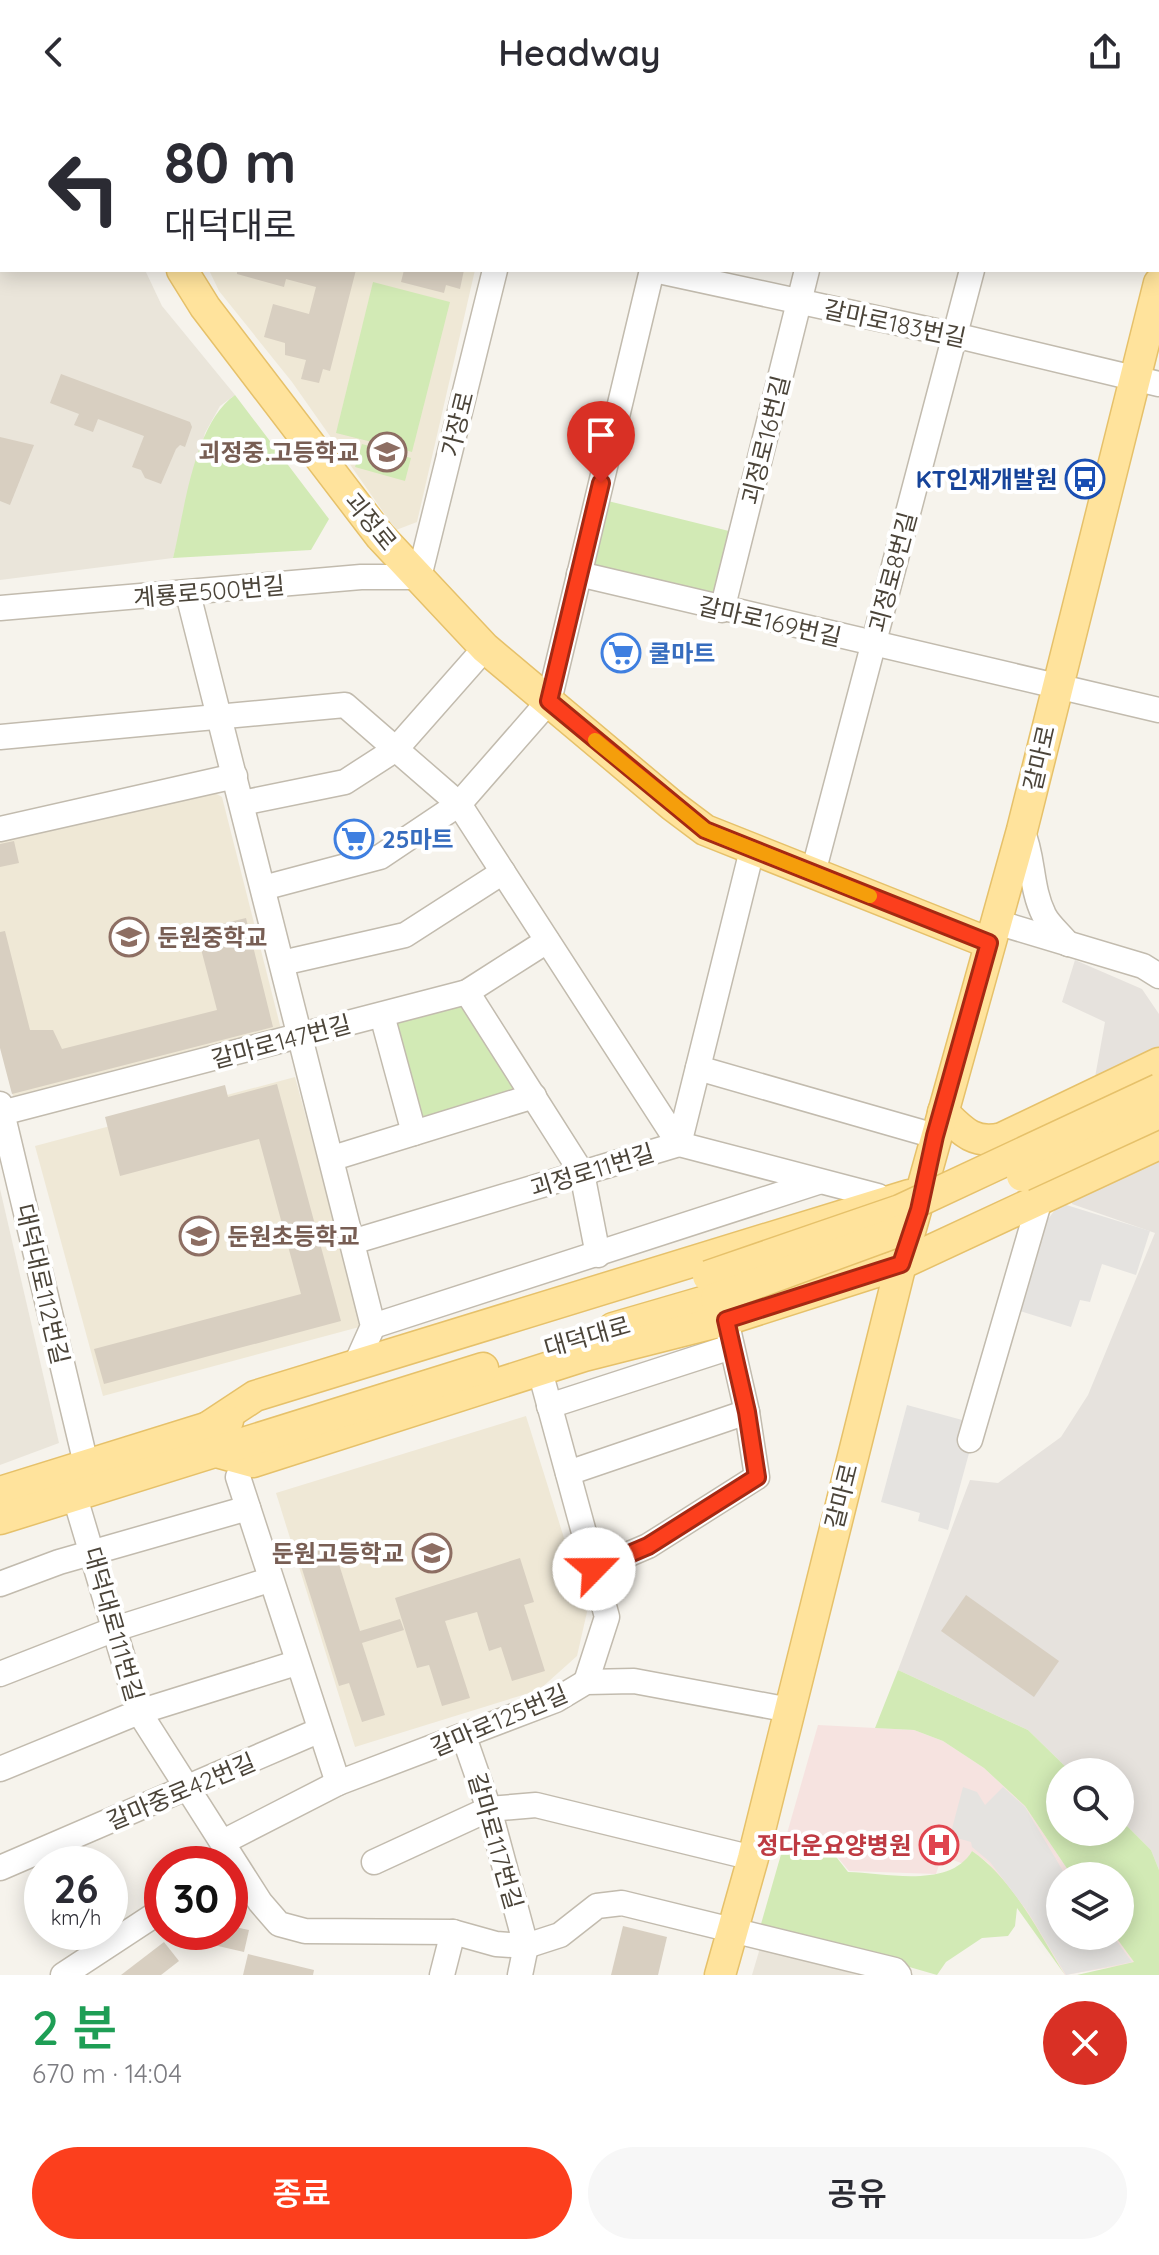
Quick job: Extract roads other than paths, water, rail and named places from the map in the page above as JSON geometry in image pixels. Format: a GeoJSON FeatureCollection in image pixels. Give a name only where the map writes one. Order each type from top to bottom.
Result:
{"type":"FeatureCollection","features":[{"type":"Feature","properties":{"kind":"main road","name":"괴정로"},"geometry":{"type":"LineString","coordinates":[[183,272],[205,307],[380,536],[485,648],[705,830],[813,873],[993,933]]}},
{"type":"Feature","properties":{"kind":"main road","name":"갈마로"},"geometry":{"type":"LineString","coordinates":[[720,1975],[753,1858],[901,1264],[1022,830],[1056,686],[1147,381],[1159,283]]}},
{"type":"Feature","properties":{"kind":"main road"},"geometry":{"type":"LineString","coordinates":[[939,1124],[985,1142],[1002,1138],[1159,1063]]}},
{"type":"Feature","properties":{"kind":"main road","name":"대덕대로"},"geometry":{"type":"LineString","coordinates":[[0,1519],[74,1494],[210,1439],[720,1310],[900,1210],[1159,1089]]}},
{"type":"Feature","properties":{"kind":"main road","name":"대덕대로"},"geometry":{"type":"LineString","coordinates":[[0,1492],[86,1464],[210,1439],[408,1391],[720,1310],[908,1229],[1159,1113]]}},
{"type":"Feature","properties":{"kind":"main road"},"geometry":{"type":"LineString","coordinates":[[923,1191],[859,1207],[255,1396],[210,1439],[253,1462],[720,1310],[901,1264],[1039,1203],[1159,1144]]}},
{"type":"Feature","properties":{"kind":"main road"},"geometry":{"type":"LineString","coordinates":[[357,1430],[408,1391]]}},
{"type":"Feature","properties":{"kind":"street","name":"가장로"},"geometry":{"type":"LineString","coordinates":[[419,577],[495,272]]}},
{"type":"Feature","properties":{"kind":"street"},"geometry":{"type":"LineString","coordinates":[[263,888],[380,857],[459,804],[549,701],[653,272]]}},
{"type":"Feature","properties":{"kind":"street","name":"갈마로183번길"},"geometry":{"type":"LineString","coordinates":[[672,272],[729,278],[799,302],[1147,381]]}},
{"type":"Feature","properties":{"kind":"street","name":"괴정로16번길"},"geometry":{"type":"LineString","coordinates":[[722,610],[806,272]]}},
{"type":"Feature","properties":{"kind":"street","name":"괴정로8번길"},"geometry":{"type":"LineString","coordinates":[[813,873],[971,272]]}},
{"type":"Feature","properties":{"kind":"street","name":"갈마로169번길"},"geometry":{"type":"LineString","coordinates":[[579,574],[722,610],[1159,710]]}},
{"type":"Feature","properties":{"kind":"street","name":"계룡로500번길"},"geometry":{"type":"LineString","coordinates":[[0,608],[361,577],[419,577]]}},
{"type":"Feature","properties":{"kind":"street"},"geometry":{"type":"LineString","coordinates":[[188,594],[373,1326],[356,1364]]}},
{"type":"Feature","properties":{"kind":"street"},"geometry":{"type":"LineString","coordinates":[[242,803],[345,782],[396,749],[485,648]]}},
{"type":"Feature","properties":{"kind":"street"},"geometry":{"type":"LineString","coordinates":[[0,737],[345,705],[459,804],[679,1144],[878,1196]]}},
{"type":"Feature","properties":{"kind":"street"},"geometry":{"type":"LineString","coordinates":[[0,829],[235,776]]}},
{"type":"Feature","properties":{"kind":"street"},"geometry":{"type":"LineString","coordinates":[[1022,830],[1032,851],[1033,877],[1044,916],[1068,944]]}},
{"type":"Feature","properties":{"kind":"street","name":"괴정로11번길"},"geometry":{"type":"LineString","coordinates":[[352,1242],[679,1144],[752,850]]}},
{"type":"Feature","properties":{"kind":"street"},"geometry":{"type":"LineString","coordinates":[[282,963],[405,935],[503,872]]}},
{"type":"Feature","properties":{"kind":"street"},"geometry":{"type":"LineString","coordinates":[[993,933],[1068,944],[1143,966],[1159,976]]}},
{"type":"Feature","properties":{"kind":"street","name":"갈마로147번길"},"geometry":{"type":"LineString","coordinates":[[1,1109],[467,992],[547,941]]}},
{"type":"Feature","properties":{"kind":"street"},"geometry":{"type":"LineString","coordinates":[[467,992],[582,1173],[598,1255]]}},
{"type":"Feature","properties":{"kind":"street"},"geometry":{"type":"LineString","coordinates":[[382,1015],[414,1133]]}},
{"type":"Feature","properties":{"kind":"street"},"geometry":{"type":"LineString","coordinates":[[698,1068],[939,1124]]}},
{"type":"Feature","properties":{"kind":"street"},"geometry":{"type":"LineString","coordinates":[[333,1158],[534,1096]]}},
{"type":"Feature","properties":{"kind":"street","name":"대덕대로112번길"},"geometry":{"type":"LineString","coordinates":[[1,1109],[86,1464]]}},
{"type":"Feature","properties":{"kind":"street"},"geometry":{"type":"LineString","coordinates":[[373,1326],[818,1182]]}},
{"type":"Feature","properties":{"kind":"street"},"geometry":{"type":"LineString","coordinates":[[970,1440],[1039,1203]]}},
{"type":"Feature","properties":{"kind":"street"},"geometry":{"type":"LineString","coordinates":[[594,1569],[648,1546],[757,1477],[747,1412],[720,1310]]}},
{"type":"Feature","properties":{"kind":"street","name":"대덕대로"},"geometry":{"type":"LineString","coordinates":[[549,1406],[720,1310]]}},
{"type":"Feature","properties":{"kind":"street","name":"대덕대로"},"geometry":{"type":"LineString","coordinates":[[540,1371],[607,1617],[586,1682]]}},
{"type":"Feature","properties":{"kind":"street"},"geometry":{"type":"LineString","coordinates":[[568,1473],[747,1412]]}},
{"type":"Feature","properties":{"kind":"street"},"geometry":{"type":"LineString","coordinates":[[238,1477],[318,1731],[338,1783]]}},
{"type":"Feature","properties":{"kind":"street","name":"대덕대로111번길"},"geometry":{"type":"LineString","coordinates":[[74,1494],[139,1712],[224,1846]]}},
{"type":"Feature","properties":{"kind":"street"},"geometry":{"type":"LineString","coordinates":[[0,1584],[59,1562],[248,1508]]}},
{"type":"Feature","properties":{"kind":"street"},"geometry":{"type":"LineString","coordinates":[[0,1674],[115,1629],[269,1580]]}},
{"type":"Feature","properties":{"kind":"street"},"geometry":{"type":"LineString","coordinates":[[0,1769],[139,1712],[296,1663]]}},
{"type":"Feature","properties":{"kind":"street","name":"갈마로125번길"},"geometry":{"type":"LineString","coordinates":[[245,1846],[338,1783],[556,1700],[586,1682],[634,1681],[790,1710]]}},
{"type":"Feature","properties":{"kind":"street","name":"갈마중로42번길"},"geometry":{"type":"LineString","coordinates":[[0,1868],[318,1731]]}},
{"type":"Feature","properties":{"kind":"street","name":"갈마로117번길"},"geometry":{"type":"LineString","coordinates":[[464,1737],[489,1809],[526,1946],[520,1975]]}},
{"type":"Feature","properties":{"kind":"street"},"geometry":{"type":"LineString","coordinates":[[374,1862],[489,1809],[536,1805],[753,1858]]}},
{"type":"Feature","properties":{"kind":"street","name":"대덕대로111번길"},"geometry":{"type":"LineString","coordinates":[[248,1884],[279,1924],[305,1931],[453,1932],[496,1944],[526,1946]]}},
{"type":"Feature","properties":{"kind":"street"},"geometry":{"type":"LineString","coordinates":[[526,1946],[560,1935],[597,1906],[622,1903],[895,1970],[899,1975]]}},
{"type":"Feature","properties":{"kind":"street"},"geometry":{"type":"LineString","coordinates":[[63,1975],[144,1922]]}},
{"type":"Feature","properties":{"kind":"street"},"geometry":{"type":"LineString","coordinates":[[442,1975],[453,1932]]}},
{"type":"Feature","properties":{"kind":"place","name":"괴정중.고등학교"},"geometry":{"type":"Point","coordinates":[387,452]}},
{"type":"Feature","properties":{"kind":"place","name":"KT인재개발원"},"geometry":{"type":"Point","coordinates":[1085,479]}},
{"type":"Feature","properties":{"kind":"place","name":"쿨마트"},"geometry":{"type":"Point","coordinates":[621,653]}},
{"type":"Feature","properties":{"kind":"place","name":"25마트"},"geometry":{"type":"Point","coordinates":[354,839]}},
{"type":"Feature","properties":{"kind":"place","name":"둔원중학교"},"geometry":{"type":"Point","coordinates":[129,937]}},
{"type":"Feature","properties":{"kind":"place","name":"둔원초등학교"},"geometry":{"type":"Point","coordinates":[199,1236]}},
{"type":"Feature","properties":{"kind":"place","name":"둔원고등학교"},"geometry":{"type":"Point","coordinates":[432,1553]}},
{"type":"Feature","properties":{"kind":"place","name":"정다운요양병원"},"geometry":{"type":"Point","coordinates":[939,1845]}}]}
